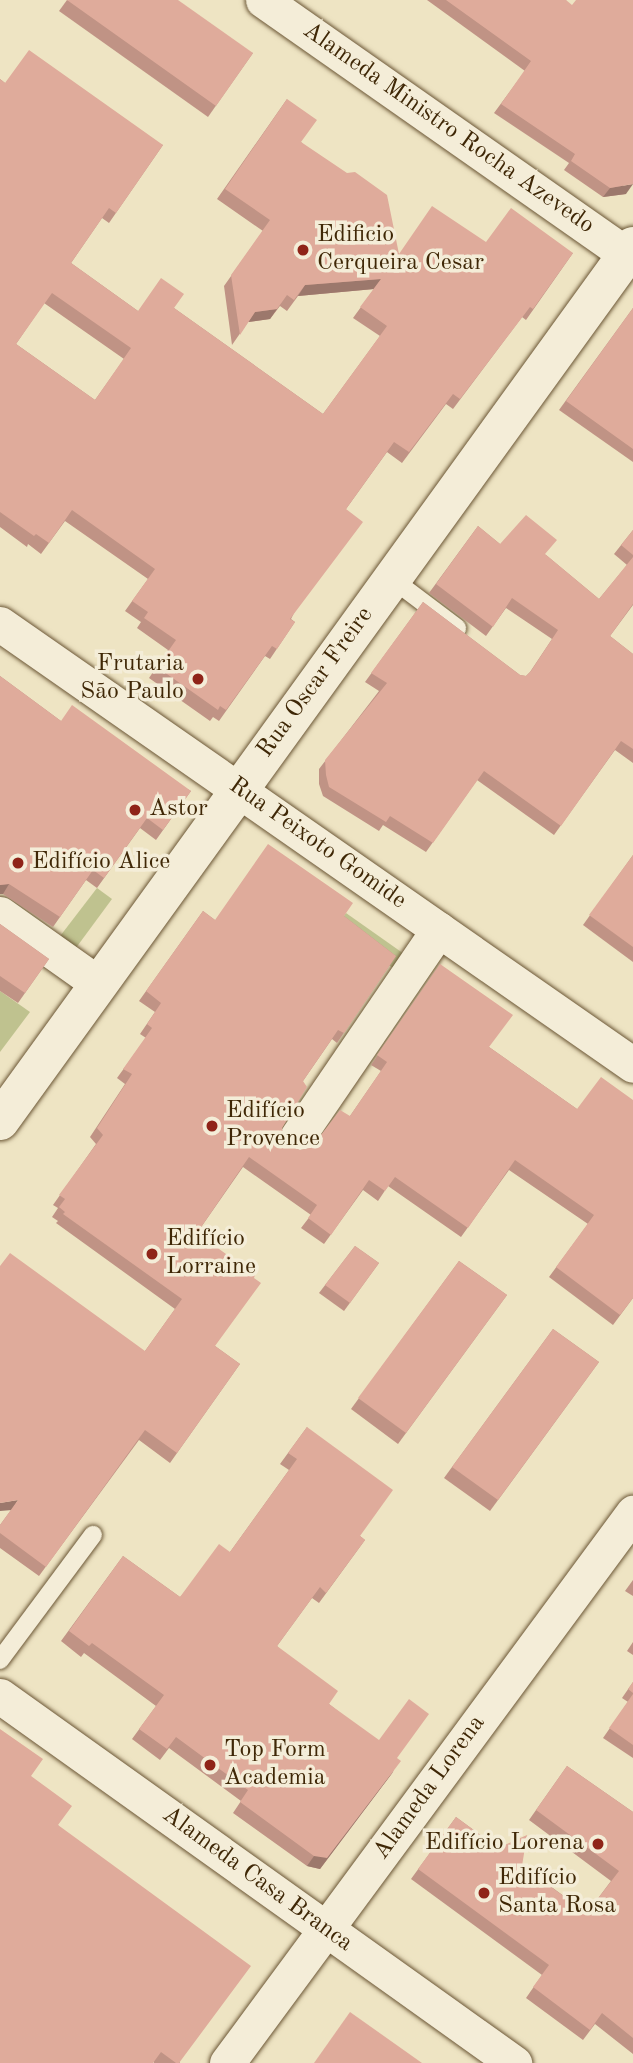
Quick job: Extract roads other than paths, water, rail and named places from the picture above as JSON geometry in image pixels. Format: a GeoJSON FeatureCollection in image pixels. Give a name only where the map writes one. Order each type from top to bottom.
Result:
{"type":"FeatureCollection","features":[{"type":"Feature","properties":{"kind":"street","name":"Alameda Ministro Rocha Azevedo"},"geometry":{"type":"LineString","coordinates":[[263,0],[631,253]]}},
{"type":"Feature","properties":{"kind":"street","name":"Rua Oscar Freire"},"geometry":{"type":"LineString","coordinates":[[0,1121],[391,578],[631,253]]}},
{"type":"Feature","properties":{"kind":"street","name":"Rua Peixoto Gomide"},"geometry":{"type":"LineString","coordinates":[[0,624],[633,1065]]}},
{"type":"Feature","properties":{"kind":"street"},"geometry":{"type":"LineString","coordinates":[[0,914],[99,984]]}},
{"type":"Feature","properties":{"kind":"street"},"geometry":{"type":"LineString","coordinates":[[295,1139],[439,929]]}},
{"type":"Feature","properties":{"kind":"street","name":"Alameda Lorena"},"geometry":{"type":"LineString","coordinates":[[227,2063],[633,1513]]}},
{"type":"Feature","properties":{"kind":"street","name":"Alameda Casa Branca"},"geometry":{"type":"LineString","coordinates":[[0,1696],[514,2063]]}},
{"type":"Feature","properties":{"kind":"lane"},"geometry":{"type":"LineString","coordinates":[[391,578],[473,640]]}},
{"type":"Feature","properties":{"kind":"lane"},"geometry":{"type":"LineString","coordinates":[[0,1660],[93,1535]]}},
{"type":"Feature","properties":{"kind":"place","name":"Edificio Cerqueira Cesar"},"geometry":{"type":"Point","coordinates":[303,250]}},
{"type":"Feature","properties":{"kind":"place","name":"Frutaria São Paulo"},"geometry":{"type":"Point","coordinates":[198,679]}},
{"type":"Feature","properties":{"kind":"place","name":"Astor"},"geometry":{"type":"Point","coordinates":[135,810]}},
{"type":"Feature","properties":{"kind":"place","name":"Edifício Alice"},"geometry":{"type":"Point","coordinates":[18,863]}},
{"type":"Feature","properties":{"kind":"place","name":"Edifício Provence"},"geometry":{"type":"Point","coordinates":[212,1126]}},
{"type":"Feature","properties":{"kind":"place","name":"Edifício Lorraine"},"geometry":{"type":"Point","coordinates":[152,1254]}},
{"type":"Feature","properties":{"kind":"place","name":"Top Form Academia"},"geometry":{"type":"Point","coordinates":[210,1765]}},
{"type":"Feature","properties":{"kind":"place","name":"Edifício Lorena"},"geometry":{"type":"Point","coordinates":[598,1844]}},
{"type":"Feature","properties":{"kind":"place","name":"Edifício Santa Rosa"},"geometry":{"type":"Point","coordinates":[484,1893]}}]}
